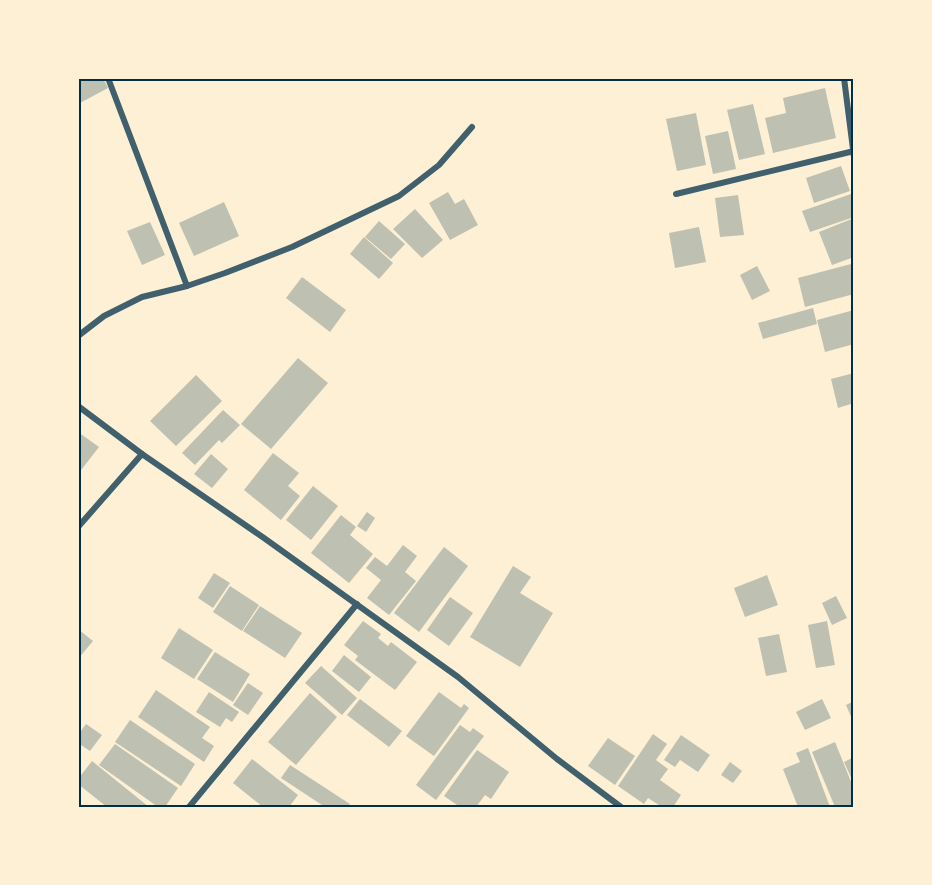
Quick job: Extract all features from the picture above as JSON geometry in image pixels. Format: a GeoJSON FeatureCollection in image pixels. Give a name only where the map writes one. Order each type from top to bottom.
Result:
{"type":"FeatureCollection","features":[{"type":"Feature","properties":{"kind":"street"},"geometry":{"type":"LineString","coordinates":[[108,78],[187,286]]}},
{"type":"Feature","properties":{"kind":"street"},"geometry":{"type":"LineString","coordinates":[[676,194],[853,153],[844,78]]}},
{"type":"Feature","properties":{"kind":"street"},"geometry":{"type":"LineString","coordinates":[[78,336],[104,316],[142,297],[187,286],[292,247],[399,196],[439,165],[472,127]]}},
{"type":"Feature","properties":{"kind":"street"},"geometry":{"type":"LineString","coordinates":[[78,406],[142,454],[458,677],[557,759],[621,807]]}},
{"type":"Feature","properties":{"kind":"street"},"geometry":{"type":"LineString","coordinates":[[78,526],[142,454]]}},
{"type":"Feature","properties":{"kind":"street"},"geometry":{"type":"LineString","coordinates":[[189,807],[357,604]]}},
{"type":"Feature","properties":{"kind":"building"},"geometry":{"type":"Polygon","coordinates":[[[78,78],[103,78],[108,88],[78,104],[78,78]]]}},
{"type":"Feature","properties":{"kind":"building"},"geometry":{"type":"Polygon","coordinates":[[[825,88],[836,138],[773,153],[765,118],[786,113],[783,98],[825,88]]]}},
{"type":"Feature","properties":{"kind":"building"},"geometry":{"type":"Polygon","coordinates":[[[753,104],[765,154],[739,160],[727,110],[753,104]]]}},
{"type":"Feature","properties":{"kind":"building"},"geometry":{"type":"Polygon","coordinates":[[[696,113],[706,165],[677,171],[666,119],[696,113]]]}},
{"type":"Feature","properties":{"kind":"building"},"geometry":{"type":"Polygon","coordinates":[[[728,131],[736,169],[713,174],[705,136],[728,131]]]}},
{"type":"Feature","properties":{"kind":"building"},"geometry":{"type":"Polygon","coordinates":[[[841,166],[850,191],[814,203],[806,178],[841,166]]]}},
{"type":"Feature","properties":{"kind":"building"},"geometry":{"type":"Polygon","coordinates":[[[448,192],[455,204],[464,199],[478,225],[450,240],[429,203],[448,192]]]}},
{"type":"Feature","properties":{"kind":"building"},"geometry":{"type":"Polygon","coordinates":[[[851,194],[854,203],[854,217],[810,232],[802,211],[851,194]]]}},
{"type":"Feature","properties":{"kind":"building"},"geometry":{"type":"Polygon","coordinates":[[[738,195],[744,235],[720,237],[715,198],[738,195]]]}},
{"type":"Feature","properties":{"kind":"building"},"geometry":{"type":"Polygon","coordinates":[[[224,202],[239,236],[194,256],[179,223],[224,202]]]}},
{"type":"Feature","properties":{"kind":"building"},"geometry":{"type":"Polygon","coordinates":[[[415,209],[443,240],[422,258],[393,229],[415,209]]]}},
{"type":"Feature","properties":{"kind":"building"},"geometry":{"type":"Polygon","coordinates":[[[854,218],[854,257],[832,265],[819,232],[854,218]]]}},
{"type":"Feature","properties":{"kind":"building"},"geometry":{"type":"Polygon","coordinates":[[[379,221],[405,244],[391,259],[365,237],[379,221]]]}},
{"type":"Feature","properties":{"kind":"building"},"geometry":{"type":"Polygon","coordinates":[[[150,222],[165,255],[142,265],[127,231],[150,222]]]}},
{"type":"Feature","properties":{"kind":"building"},"geometry":{"type":"Polygon","coordinates":[[[699,227],[706,262],[675,268],[669,233],[699,227]]]}},
{"type":"Feature","properties":{"kind":"building"},"geometry":{"type":"Polygon","coordinates":[[[364,237],[393,263],[379,279],[350,254],[364,237]]]}},
{"type":"Feature","properties":{"kind":"building"},"geometry":{"type":"Polygon","coordinates":[[[851,264],[854,294],[805,307],[798,278],[851,264]]]}},
{"type":"Feature","properties":{"kind":"building"},"geometry":{"type":"Polygon","coordinates":[[[757,266],[770,291],[752,300],[740,275],[757,266]]]}},
{"type":"Feature","properties":{"kind":"building"},"geometry":{"type":"Polygon","coordinates":[[[302,277],[346,310],[330,332],[286,298],[302,277]]]}},
{"type":"Feature","properties":{"kind":"building"},"geometry":{"type":"Polygon","coordinates":[[[813,308],[817,324],[763,339],[758,323],[813,308]]]}},
{"type":"Feature","properties":{"kind":"building"},"geometry":{"type":"Polygon","coordinates":[[[854,310],[854,344],[825,352],[817,320],[854,310]]]}},
{"type":"Feature","properties":{"kind":"building"},"geometry":{"type":"Polygon","coordinates":[[[298,358],[328,383],[271,449],[241,424],[298,358]]]}},
{"type":"Feature","properties":{"kind":"building"},"geometry":{"type":"Polygon","coordinates":[[[854,373],[854,403],[838,408],[831,379],[854,373]]]}},
{"type":"Feature","properties":{"kind":"building"},"geometry":{"type":"Polygon","coordinates":[[[196,375],[222,401],[176,446],[150,421],[196,375]]]}},
{"type":"Feature","properties":{"kind":"building"},"geometry":{"type":"Polygon","coordinates":[[[223,410],[240,425],[222,443],[219,440],[195,465],[182,453],[223,410]]]}},
{"type":"Feature","properties":{"kind":"building"},"geometry":{"type":"Polygon","coordinates":[[[78,432],[99,447],[78,474],[78,432]]]}},
{"type":"Feature","properties":{"kind":"building"},"geometry":{"type":"Polygon","coordinates":[[[273,453],[299,473],[288,486],[300,496],[281,520],[244,490],[273,453]]]}},
{"type":"Feature","properties":{"kind":"building"},"geometry":{"type":"Polygon","coordinates":[[[211,454],[228,469],[212,488],[194,474],[211,454]]]}},
{"type":"Feature","properties":{"kind":"building"},"geometry":{"type":"Polygon","coordinates":[[[313,486],[338,506],[311,540],[286,520],[313,486]]]}},
{"type":"Feature","properties":{"kind":"building"},"geometry":{"type":"Polygon","coordinates":[[[367,512],[375,518],[366,532],[357,526],[367,512]]]}},
{"type":"Feature","properties":{"kind":"building"},"geometry":{"type":"Polygon","coordinates":[[[341,515],[356,527],[350,535],[373,554],[349,583],[311,553],[341,515]]]}},
{"type":"Feature","properties":{"kind":"building"},"geometry":{"type":"Polygon","coordinates":[[[403,545],[417,556],[405,572],[416,581],[389,615],[367,598],[381,580],[366,568],[375,557],[387,566],[403,545]]]}},
{"type":"Feature","properties":{"kind":"building"},"geometry":{"type":"Polygon","coordinates":[[[444,547],[468,566],[419,632],[394,613],[444,547]]]}},
{"type":"Feature","properties":{"kind":"building"},"geometry":{"type":"Polygon","coordinates":[[[513,566],[531,577],[520,593],[553,613],[520,667],[470,637],[513,566]]]}},
{"type":"Feature","properties":{"kind":"building"},"geometry":{"type":"Polygon","coordinates":[[[214,573],[230,583],[213,608],[198,598],[214,573]]]}},
{"type":"Feature","properties":{"kind":"building"},"geometry":{"type":"Polygon","coordinates":[[[767,575],[778,605],[745,617],[734,588],[767,575]]]}},
{"type":"Feature","properties":{"kind":"building"},"geometry":{"type":"Polygon","coordinates":[[[230,586],[259,605],[242,631],[213,612],[230,586]]]}},
{"type":"Feature","properties":{"kind":"building"},"geometry":{"type":"Polygon","coordinates":[[[836,596],[847,618],[832,625],[822,603],[836,596]]]}},
{"type":"Feature","properties":{"kind":"building"},"geometry":{"type":"Polygon","coordinates":[[[450,597],[473,613],[449,646],[427,630],[450,597]]]}},
{"type":"Feature","properties":{"kind":"building"},"geometry":{"type":"Polygon","coordinates":[[[260,606],[302,633],[285,658],[243,631],[260,606]]]}},
{"type":"Feature","properties":{"kind":"building"},"geometry":{"type":"Polygon","coordinates":[[[363,621],[381,634],[378,638],[388,646],[391,642],[417,662],[395,690],[355,660],[358,656],[344,645],[363,621]]]}},
{"type":"Feature","properties":{"kind":"building"},"geometry":{"type":"Polygon","coordinates":[[[827,621],[835,665],[816,668],[808,625],[827,621]]]}},
{"type":"Feature","properties":{"kind":"building"},"geometry":{"type":"Polygon","coordinates":[[[179,628],[213,650],[194,679],[161,658],[179,628]]]}},
{"type":"Feature","properties":{"kind":"building"},"geometry":{"type":"Polygon","coordinates":[[[78,629],[93,641],[78,659],[78,629]]]}},
{"type":"Feature","properties":{"kind":"building"},"geometry":{"type":"Polygon","coordinates":[[[779,634],[787,672],[766,676],[758,638],[779,634]]]}},
{"type":"Feature","properties":{"kind":"building"},"geometry":{"type":"Polygon","coordinates":[[[215,652],[250,674],[233,702],[197,679],[215,652]]]}},
{"type":"Feature","properties":{"kind":"building"},"geometry":{"type":"Polygon","coordinates":[[[344,655],[371,677],[359,692],[332,671],[344,655]]]}},
{"type":"Feature","properties":{"kind":"building"},"geometry":{"type":"Polygon","coordinates":[[[321,666],[357,698],[342,715],[305,683],[321,666]]]}},
{"type":"Feature","properties":{"kind":"building"},"geometry":{"type":"Polygon","coordinates":[[[248,683],[263,693],[248,715],[233,705],[248,683]]]}},
{"type":"Feature","properties":{"kind":"building"},"geometry":{"type":"Polygon","coordinates":[[[156,690],[210,727],[202,738],[214,746],[204,762],[138,717],[156,690]]]}},
{"type":"Feature","properties":{"kind":"building"},"geometry":{"type":"Polygon","coordinates":[[[209,692],[239,712],[232,722],[226,718],[220,727],[196,712],[209,692]]]}},
{"type":"Feature","properties":{"kind":"building"},"geometry":{"type":"Polygon","coordinates":[[[439,692],[461,708],[464,704],[469,708],[434,756],[406,736],[439,692]]]}},
{"type":"Feature","properties":{"kind":"building"},"geometry":{"type":"Polygon","coordinates":[[[310,693],[337,717],[296,765],[268,742],[310,693]]]}},
{"type":"Feature","properties":{"kind":"building"},"geometry":{"type":"Polygon","coordinates":[[[360,699],[402,731],[389,747],[347,715],[360,699]]]}},
{"type":"Feature","properties":{"kind":"building"},"geometry":{"type":"Polygon","coordinates":[[[822,699],[831,718],[805,730],[796,712],[822,699]]]}},
{"type":"Feature","properties":{"kind":"building"},"geometry":{"type":"Polygon","coordinates":[[[854,701],[854,718],[852,719],[846,705],[854,701]]]}},
{"type":"Feature","properties":{"kind":"building"},"geometry":{"type":"Polygon","coordinates":[[[130,720],[195,764],[181,786],[115,742],[130,720]]]}},
{"type":"Feature","properties":{"kind":"building"},"geometry":{"type":"Polygon","coordinates":[[[86,724],[102,735],[90,751],[78,743],[78,735],[86,724]]]}},
{"type":"Feature","properties":{"kind":"building"},"geometry":{"type":"Polygon","coordinates":[[[460,725],[470,732],[473,728],[484,736],[436,800],[416,785],[460,725]]]}},
{"type":"Feature","properties":{"kind":"building"},"geometry":{"type":"Polygon","coordinates":[[[653,734],[667,744],[656,760],[668,769],[660,780],[681,795],[673,807],[662,807],[648,798],[644,804],[618,786],[653,734]]]}},
{"type":"Feature","properties":{"kind":"building"},"geometry":{"type":"Polygon","coordinates":[[[681,735],[710,755],[698,772],[680,760],[675,767],[664,760],[681,735]]]}},
{"type":"Feature","properties":{"kind":"building"},"geometry":{"type":"Polygon","coordinates":[[[608,738],[635,756],[615,785],[588,766],[608,738]]]}},
{"type":"Feature","properties":{"kind":"building"},"geometry":{"type":"Polygon","coordinates":[[[835,742],[854,789],[854,807],[835,807],[812,752],[835,742]]]}},
{"type":"Feature","properties":{"kind":"building"},"geometry":{"type":"Polygon","coordinates":[[[115,744],[178,788],[165,807],[158,807],[99,765],[115,744]]]}},
{"type":"Feature","properties":{"kind":"building"},"geometry":{"type":"Polygon","coordinates":[[[808,748],[830,807],[798,807],[783,769],[800,762],[796,753],[808,748]]]}},
{"type":"Feature","properties":{"kind":"building"},"geometry":{"type":"Polygon","coordinates":[[[477,750],[509,772],[491,799],[485,795],[476,807],[460,807],[444,796],[477,750]]]}},
{"type":"Feature","properties":{"kind":"building"},"geometry":{"type":"Polygon","coordinates":[[[854,757],[854,784],[844,762],[854,757]]]}},
{"type":"Feature","properties":{"kind":"building"},"geometry":{"type":"Polygon","coordinates":[[[252,759],[298,795],[289,807],[263,807],[233,783],[252,759]]]}},
{"type":"Feature","properties":{"kind":"building"},"geometry":{"type":"Polygon","coordinates":[[[92,761],[149,807],[107,807],[78,784],[78,779],[92,761]]]}},
{"type":"Feature","properties":{"kind":"building"},"geometry":{"type":"Polygon","coordinates":[[[730,762],[742,771],[733,783],[721,775],[730,762]]]}},
{"type":"Feature","properties":{"kind":"building"},"geometry":{"type":"Polygon","coordinates":[[[290,765],[350,804],[348,807],[325,807],[281,778],[290,765]]]}}]}
